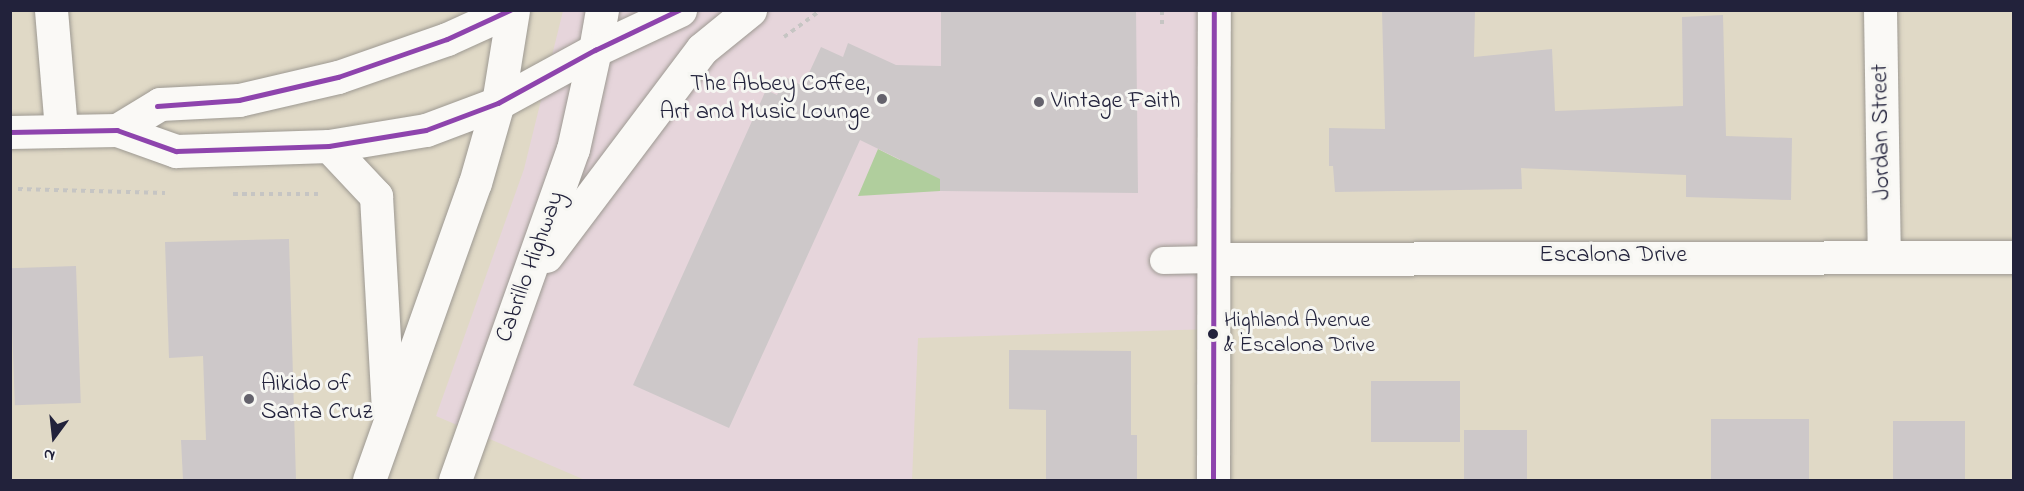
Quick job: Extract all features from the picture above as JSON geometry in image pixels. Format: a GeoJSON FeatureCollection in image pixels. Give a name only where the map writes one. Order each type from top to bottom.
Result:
{"type":"FeatureCollection","features":[{"type":"Feature","properties":{"kind":"main road"},"geometry":{"type":"LineString","coordinates":[[51,10],[61,129]]}},
{"type":"Feature","properties":{"kind":"main road"},"geometry":{"type":"LineString","coordinates":[[117,130],[160,104],[239,100],[338,77],[447,39],[512,10]]}},
{"type":"Feature","properties":{"kind":"main road"},"geometry":{"type":"LineString","coordinates":[[369,480],[475,183],[498,102],[512,10]]}},
{"type":"Feature","properties":{"kind":"main road","name":"Cabrillo Highway"},"geometry":{"type":"LineString","coordinates":[[455,480],[573,149],[602,10]]}},
{"type":"Feature","properties":{"kind":"main road"},"geometry":{"type":"LineString","coordinates":[[10,132],[61,129],[117,130],[176,151],[329,146],[426,130],[498,102],[595,50],[680,10]]}},
{"type":"Feature","properties":{"kind":"main road"},"geometry":{"type":"LineString","coordinates":[[527,282],[702,49],[750,10]]}},
{"type":"Feature","properties":{"kind":"main road"},"geometry":{"type":"LineString","coordinates":[[1213,480],[1214,10]]}},
{"type":"Feature","properties":{"kind":"main road","name":"Jordan Street"},"geometry":{"type":"LineString","coordinates":[[1880,10],[1884,254]]}},
{"type":"Feature","properties":{"kind":"main road"},"geometry":{"type":"LineString","coordinates":[[329,146],[376,196],[389,425]]}},
{"type":"Feature","properties":{"kind":"main road","name":"Escalona Drive"},"geometry":{"type":"LineString","coordinates":[[1213,259],[1884,254],[2013,257]]}},
{"type":"Feature","properties":{"kind":"lane"},"geometry":{"type":"LineString","coordinates":[[1163,260],[1213,259]]}},
{"type":"Feature","properties":{"kind":"path"},"geometry":{"type":"LineString","coordinates":[[777,43],[821,10]]}},
{"type":"Feature","properties":{"kind":"path"},"geometry":{"type":"LineString","coordinates":[[1162,10],[1162,24]]}},
{"type":"Feature","properties":{"kind":"shaded area"},"geometry":{"type":"Polygon","coordinates":[[[563,11],[1213,11],[1212,329],[918,338],[912,480],[585,480],[436,416],[524,169],[563,11]]]}},
{"type":"Feature","properties":{"kind":"green space"},"geometry":{"type":"Polygon","coordinates":[[[918,122],[940,122],[940,191],[858,196],[878,149],[900,160],[918,122]]]}},
{"type":"Feature","properties":{"kind":"building"},"geometry":{"type":"Polygon","coordinates":[[[941,10],[1136,10],[1138,193],[940,191],[940,179],[860,140],[729,428],[633,385],[766,90],[777,95],[785,77],[803,86],[821,47],[843,57],[848,43],[896,65],[941,66],[941,10]]]}},
{"type":"Feature","properties":{"kind":"building"},"geometry":{"type":"Polygon","coordinates":[[[1382,10],[1475,10],[1474,57],[1552,49],[1555,111],[1683,106],[1682,17],[1723,15],[1726,136],[1792,138],[1791,200],[1686,197],[1686,175],[1521,168],[1522,189],[1335,192],[1333,166],[1329,166],[1329,128],[1385,129],[1382,10]]]}},
{"type":"Feature","properties":{"kind":"building","name":"Aikido of Santa Cruz"},"geometry":{"type":"Polygon","coordinates":[[[289,239],[296,480],[183,480],[181,440],[206,440],[203,356],[169,358],[165,242],[289,239]]]}},
{"type":"Feature","properties":{"kind":"building"},"geometry":{"type":"Polygon","coordinates":[[[76,266],[81,403],[15,405],[10,268],[76,266]]]}},
{"type":"Feature","properties":{"kind":"building"},"geometry":{"type":"Polygon","coordinates":[[[1009,350],[1131,351],[1131,435],[1137,435],[1137,480],[1046,480],[1046,410],[1009,409],[1009,350]]]}},
{"type":"Feature","properties":{"kind":"building"},"geometry":{"type":"Polygon","coordinates":[[[1371,381],[1460,381],[1460,442],[1371,442],[1371,381]]]}},
{"type":"Feature","properties":{"kind":"building"},"geometry":{"type":"Polygon","coordinates":[[[1711,419],[1809,419],[1809,480],[1711,480],[1711,419]]]}},
{"type":"Feature","properties":{"kind":"building"},"geometry":{"type":"Polygon","coordinates":[[[1893,421],[1965,421],[1965,480],[1893,480],[1893,421]]]}},
{"type":"Feature","properties":{"kind":"building"},"geometry":{"type":"Polygon","coordinates":[[[1464,430],[1527,430],[1527,480],[1464,480],[1464,430]]]}},
{"type":"Feature","properties":{"kind":"transit line"},"geometry":{"type":"LineString","coordinates":[[157,106],[239,100],[338,77],[447,39],[510,10]]}},
{"type":"Feature","properties":{"kind":"transit line"},"geometry":{"type":"LineString","coordinates":[[10,132],[117,130],[176,151],[329,146],[426,130],[498,103],[595,50],[679,10]]}},
{"type":"Feature","properties":{"kind":"transit line"},"geometry":{"type":"LineString","coordinates":[[1213,480],[1214,10]]}},
{"type":"Feature","properties":{"kind":"place","name":"The Abbey Coffee, Art and Music Lounge"},"geometry":{"type":"Point","coordinates":[882,99]}},
{"type":"Feature","properties":{"kind":"place","name":"Vintage Faith"},"geometry":{"type":"Point","coordinates":[1039,102]}},
{"type":"Feature","properties":{"kind":"place","name":"Highland Avenue & Escalona Drive"},"geometry":{"type":"Point","coordinates":[1213,334]}},
{"type":"Feature","properties":{"kind":"place","name":"Aikido of Santa Cruz"},"geometry":{"type":"Point","coordinates":[249,399]}}]}
